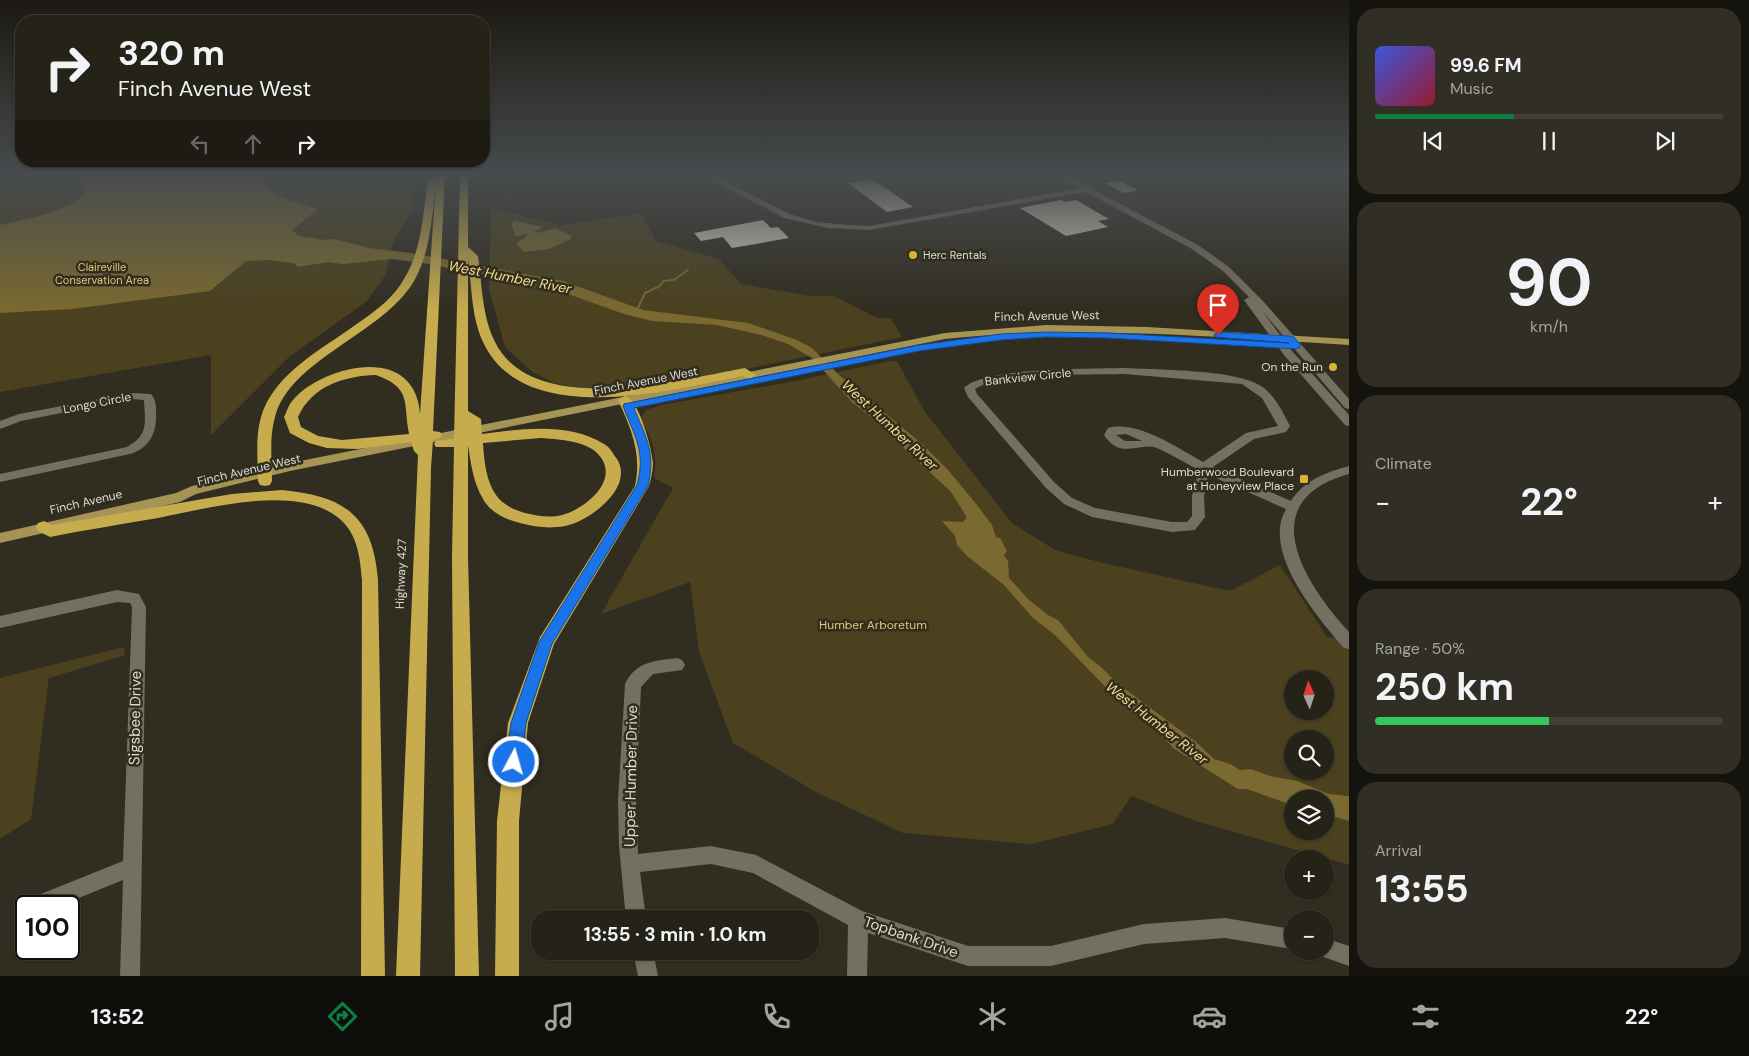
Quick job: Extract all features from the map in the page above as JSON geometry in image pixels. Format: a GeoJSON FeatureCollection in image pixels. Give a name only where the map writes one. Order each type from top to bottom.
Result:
{"type":"FeatureCollection","features":[{"type":"Feature","properties":{"kind":"highway"},"geometry":{"type":"LineString","coordinates":[[265,477],[269,411],[278,394],[298,374],[380,312],[401,292],[412,277],[425,220]]}},
{"type":"Feature","properties":{"kind":"highway","name":"Highway 427"},"geometry":{"type":"LineString","coordinates":[[408,976],[424,468],[439,220]]}},
{"type":"Feature","properties":{"kind":"highway"},"geometry":{"type":"LineString","coordinates":[[464,220],[460,558],[467,976]]}},
{"type":"Feature","properties":{"kind":"highway"},"geometry":{"type":"LineString","coordinates":[[464,249],[473,256],[484,327],[495,352],[512,370],[544,388],[567,392],[598,393],[657,387],[745,372],[750,375]]}},
{"type":"Feature","properties":{"kind":"highway"},"geometry":{"type":"LineString","coordinates":[[424,468],[416,430],[414,407],[409,391],[396,377],[373,372],[340,375],[309,390],[299,399],[292,412],[293,426],[300,434],[314,440],[343,444],[389,447],[459,432]]}},
{"type":"Feature","properties":{"kind":"highway"},"geometry":{"type":"LineString","coordinates":[[507,976],[508,821],[518,723],[546,642],[642,486],[647,469],[646,452],[626,403]]}},
{"type":"Feature","properties":{"kind":"highway"},"geometry":{"type":"LineString","coordinates":[[441,444],[500,431],[560,434],[576,437],[597,445],[610,456],[615,474],[608,494],[579,516],[546,524],[518,518],[499,509],[489,496],[477,465],[474,419],[462,413]]}},
{"type":"Feature","properties":{"kind":"highway"},"geometry":{"type":"LineString","coordinates":[[44,527],[50,531],[234,498],[276,494],[296,496],[324,503],[344,515],[360,534],[368,558],[370,580],[373,976]]}},
{"type":"Feature","properties":{"kind":"main road","name":"Finch Avenue West"},"geometry":{"type":"LineString","coordinates":[[626,403],[851,358],[955,342],[1027,335],[1108,335],[1286,342],[1349,342]]}},
{"type":"Feature","properties":{"kind":"main road","name":"Finch Avenue West"},"geometry":{"type":"LineString","coordinates":[[1286,342],[1349,349]]}},
{"type":"Feature","properties":{"kind":"main road","name":"Finch Avenue West"},"geometry":{"type":"LineString","coordinates":[[459,432],[500,431],[750,375],[792,370]]}},
{"type":"Feature","properties":{"kind":"main road","name":"Finch Avenue West"},"geometry":{"type":"LineString","coordinates":[[180,496],[190,498],[216,488],[389,447],[441,444]]}},
{"type":"Feature","properties":{"kind":"main road","name":"Finch Avenue"},"geometry":{"type":"LineString","coordinates":[[0,538],[180,496]]}},
{"type":"Feature","properties":{"kind":"street"},"geometry":{"type":"LineString","coordinates":[[797,220],[834,228],[869,228],[920,220]]}},
{"type":"Feature","properties":{"kind":"street"},"geometry":{"type":"LineString","coordinates":[[1144,220],[1197,248],[1226,269],[1260,303],[1286,342],[1349,406]]}},
{"type":"Feature","properties":{"kind":"street"},"geometry":{"type":"LineString","coordinates":[[1246,291],[1248,298],[1286,342],[1349,422]]}},
{"type":"Feature","properties":{"kind":"street","name":"Bankview Circle"},"geometry":{"type":"LineString","coordinates":[[1116,372],[1236,378],[1255,384],[1262,389],[1284,426],[1282,429],[1250,436],[1223,452],[1205,468],[1198,496],[1199,517],[1190,527],[1172,527],[1092,512],[1068,501],[1050,485],[972,395],[969,388],[973,384],[984,381],[1041,373],[1116,372]]}},
{"type":"Feature","properties":{"kind":"street","name":"Longo Circle"},"geometry":{"type":"LineString","coordinates":[[0,425],[19,418],[132,396],[147,396],[150,400],[149,433],[143,444],[130,450],[0,478]]}},
{"type":"Feature","properties":{"kind":"street"},"geometry":{"type":"LineString","coordinates":[[1156,443],[1205,468],[1292,506]]}},
{"type":"Feature","properties":{"kind":"street"},"geometry":{"type":"LineString","coordinates":[[1349,470],[1330,475],[1318,481],[1292,506],[1286,524],[1286,540],[1304,586],[1325,617],[1349,643]]}},
{"type":"Feature","properties":{"kind":"street","name":"Sigsbee Drive"},"geometry":{"type":"LineString","coordinates":[[0,622],[117,596],[134,598],[138,607],[130,976]]}},
{"type":"Feature","properties":{"kind":"street","name":"Upper Humber Drive"},"geometry":{"type":"LineString","coordinates":[[635,910],[628,846],[627,801],[633,684],[649,668],[677,664]]}},
{"type":"Feature","properties":{"kind":"street","name":"Topbank Drive"},"geometry":{"type":"LineString","coordinates":[[631,864],[711,855],[756,864],[858,920],[968,956],[1051,956],[1144,934],[1225,928],[1284,938]]}},
{"type":"Feature","properties":{"kind":"street"},"geometry":{"type":"LineString","coordinates":[[63,895],[132,867]]}},
{"type":"Feature","properties":{"kind":"street"},"geometry":{"type":"LineString","coordinates":[[857,976],[858,920]]}},
{"type":"Feature","properties":{"kind":"street"},"geometry":{"type":"LineString","coordinates":[[1334,951],[1349,956]]}},
{"type":"Feature","properties":{"kind":"street"},"geometry":{"type":"LineString","coordinates":[[645,960],[648,976]]}},
{"type":"Feature","properties":{"kind":"green space","name":"Claireville Conservation Area"},"geometry":{"type":"Polygon","coordinates":[[[0,220],[406,220],[393,242],[385,276],[367,301],[290,356],[211,435],[211,355],[0,392],[0,220]]]}},
{"type":"Feature","properties":{"kind":"green space"},"geometry":{"type":"Polygon","coordinates":[[[491,220],[538,220],[560,225],[597,220],[645,220],[656,241],[719,259],[741,284],[810,296],[834,296],[877,318],[891,318],[902,337],[717,375],[656,384],[589,390],[556,384],[532,372],[505,347],[489,289],[491,220]]]}},
{"type":"Feature","properties":{"kind":"green space","name":"Humber Arboretum"},"geometry":{"type":"Polygon","coordinates":[[[897,361],[925,412],[1012,523],[1055,550],[1103,563],[1230,591],[1280,565],[1327,637],[1349,639],[1349,865],[1334,861],[1334,850],[1297,850],[1196,821],[1131,796],[1113,824],[1031,844],[903,833],[816,792],[733,743],[699,652],[690,582],[601,614],[673,488],[654,478],[655,455],[651,440],[640,419],[646,410],[661,405],[897,361]]]}},
{"type":"Feature","properties":{"kind":"green space"},"geometry":{"type":"Polygon","coordinates":[[[124,647],[125,655],[49,678],[31,819],[0,839],[0,678],[124,647]]]}},
{"type":"Feature","properties":{"kind":"water","name":"West Humber River"},"geometry":{"type":"Polygon","coordinates":[[[22,220],[305,220],[292,230],[299,236],[326,240],[335,239],[369,248],[410,253],[563,281],[643,310],[748,323],[797,340],[812,348],[839,375],[922,444],[948,470],[992,525],[996,537],[1000,538],[1007,551],[1004,555],[1008,561],[1009,578],[1028,599],[1048,615],[1058,620],[1088,657],[1117,683],[1196,742],[1214,759],[1230,764],[1240,770],[1251,769],[1284,780],[1297,781],[1319,790],[1284,790],[1284,802],[1247,789],[1238,789],[1173,748],[1158,730],[1125,707],[1055,635],[1033,618],[1004,585],[967,556],[957,545],[955,536],[942,521],[963,522],[966,519],[951,492],[873,419],[852,402],[812,358],[788,344],[761,335],[717,325],[652,321],[624,314],[540,284],[392,259],[342,264],[328,262],[298,267],[294,263],[268,260],[246,261],[210,291],[72,309],[0,313],[0,225],[22,220]]]}},
{"type":"Feature","properties":{"kind":"water"},"geometry":{"type":"Polygon","coordinates":[[[515,221],[543,227],[535,231],[537,233],[556,228],[571,236],[571,239],[549,249],[524,252],[516,244],[528,235],[516,237],[511,224],[515,221]]]}},
{"type":"Feature","properties":{"kind":"water"},"geometry":{"type":"Polygon","coordinates":[[[1334,794],[1349,796],[1349,821],[1334,817],[1334,794]]]}},
{"type":"Feature","properties":{"kind":"building"},"geometry":{"type":"Polygon","coordinates":[[[763,220],[771,228],[778,227],[789,238],[732,248],[723,237],[701,241],[694,233],[763,220]]]}},
{"type":"Feature","properties":{"kind":"building"},"geometry":{"type":"Polygon","coordinates":[[[1039,220],[1106,220],[1098,221],[1108,227],[1066,236],[1039,220]]]}},
{"type":"Feature","properties":{"kind":"waterway"},"geometry":{"type":"LineString","coordinates":[[637,310],[645,293],[660,286],[663,281],[674,280],[688,270]]}},
{"type":"Feature","properties":{"kind":"place","name":"Herc Rentals"},"geometry":{"type":"Point","coordinates":[913,255]}},
{"type":"Feature","properties":{"kind":"place","name":"On the Run"},"geometry":{"type":"Point","coordinates":[1333,367]}},
{"type":"Feature","properties":{"kind":"place","name":"Humberwood Boulevard at Honeyview Place"},"geometry":{"type":"Point","coordinates":[1304,479]}},
{"type":"Feature","properties":{"kind":"route"},"geometry":{"type":"LineString","coordinates":[[514,762],[518,723],[546,642],[642,486],[647,469],[646,452],[628,406],[919,348],[1001,337],[1064,334],[1108,335],[1296,346],[1290,339],[1218,335]]}}]}
